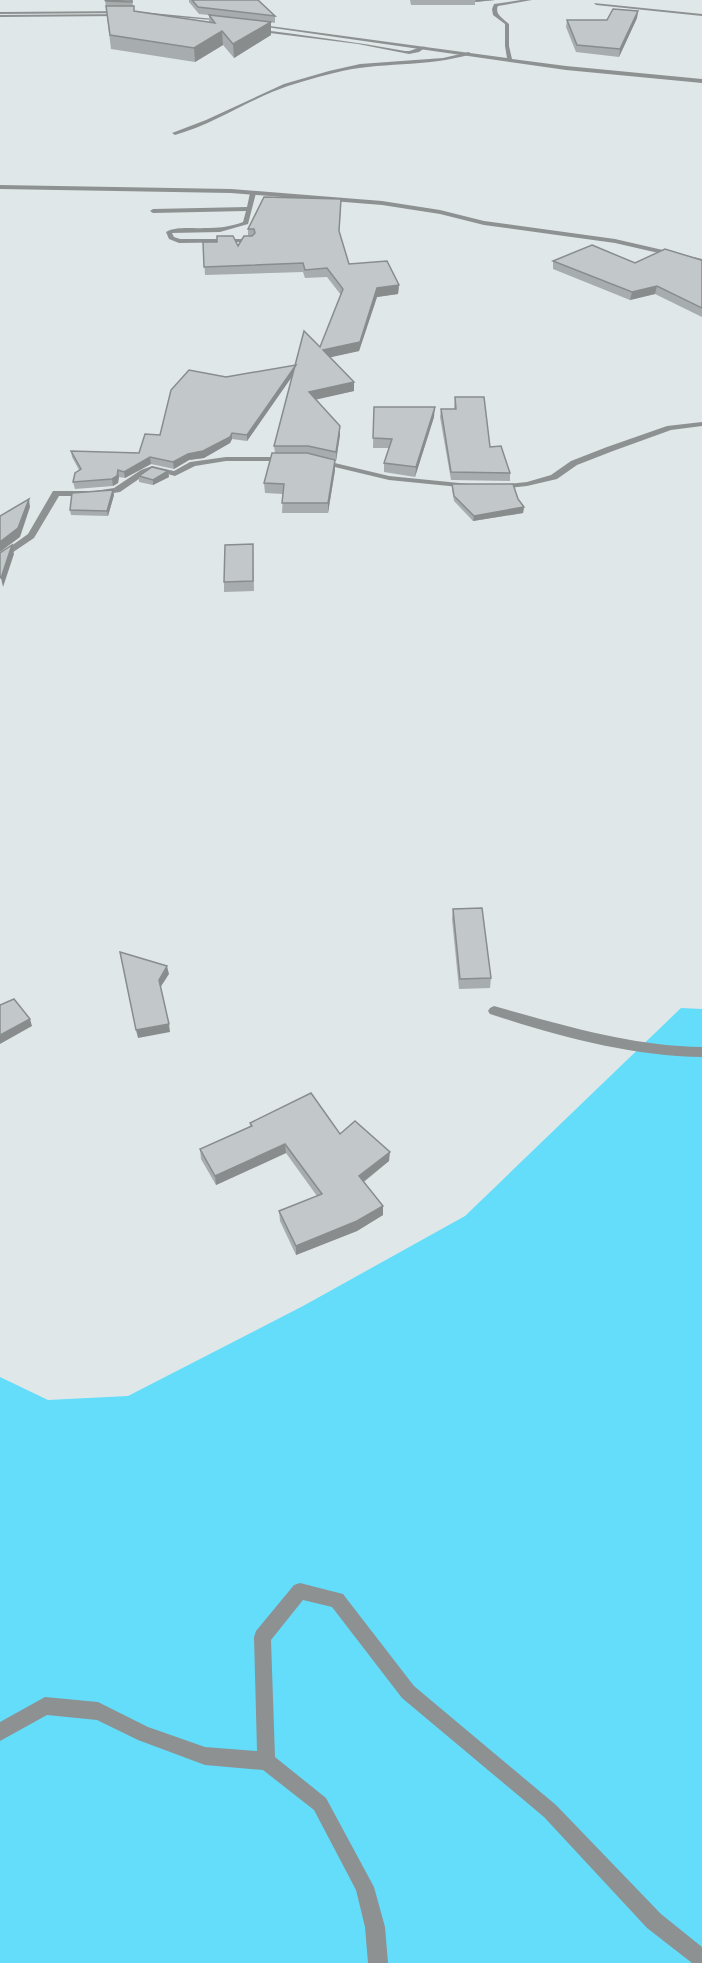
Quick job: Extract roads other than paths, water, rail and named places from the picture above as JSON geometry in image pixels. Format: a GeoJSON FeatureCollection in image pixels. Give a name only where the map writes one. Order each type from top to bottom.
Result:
{"type":"FeatureCollection","features":[{"type":"Feature","properties":{"kind":"street"},"geometry":{"type":"LineString","coordinates":[[510,59],[507,46],[507,24],[495,14],[494,9],[496,5],[530,0]]}},
{"type":"Feature","properties":{"kind":"street"},"geometry":{"type":"LineString","coordinates":[[596,4],[702,15]]}},
{"type":"Feature","properties":{"kind":"street"},"geometry":{"type":"LineString","coordinates":[[0,14],[141,12],[230,24]]}},
{"type":"Feature","properties":{"kind":"street"},"geometry":{"type":"LineString","coordinates":[[248,26],[424,47],[609,73],[702,81]]}},
{"type":"Feature","properties":{"kind":"street"},"geometry":{"type":"LineString","coordinates":[[175,133],[206,124],[251,101],[302,80],[355,66],[443,59],[469,53]]}},
{"type":"Feature","properties":{"kind":"street"},"geometry":{"type":"LineString","coordinates":[[0,188],[134,188],[253,193],[409,206],[484,224],[615,241],[702,261]]}},
{"type":"Feature","properties":{"kind":"street"},"geometry":{"type":"LineString","coordinates":[[251,240],[178,241],[171,238],[169,232],[238,227],[246,223],[253,193]]}},
{"type":"Feature","properties":{"kind":"street"},"geometry":{"type":"LineString","coordinates":[[153,211],[249,209]]}},
{"type":"Feature","properties":{"kind":"street"},"geometry":{"type":"LineString","coordinates":[[493,487],[527,484],[554,477],[574,463],[610,449],[670,428],[698,422],[702,424]]}},
{"type":"Feature","properties":{"kind":"street"},"geometry":{"type":"LineString","coordinates":[[0,558],[31,536],[56,493],[104,493],[118,490],[130,485],[146,470],[152,468],[175,474],[193,464],[226,459],[296,459]]}},
{"type":"Feature","properties":{"kind":"street"},"geometry":{"type":"LineString","coordinates":[[308,459],[389,478],[482,487]]}},
{"type":"Feature","properties":{"kind":"street"},"geometry":{"type":"LineString","coordinates":[[494,1011],[634,1046],[702,1052]]}},
{"type":"Feature","properties":{"kind":"street"},"geometry":{"type":"LineString","coordinates":[[266,1761],[262,1637],[300,1591],[337,1600],[408,1692],[550,1811],[654,1922],[702,1959]]}},
{"type":"Feature","properties":{"kind":"street"},"geometry":{"type":"LineString","coordinates":[[0,1731],[45,1706],[98,1711],[144,1734],[206,1756],[266,1761],[320,1804],[365,1887],[375,1927],[378,1963]]}}]}
